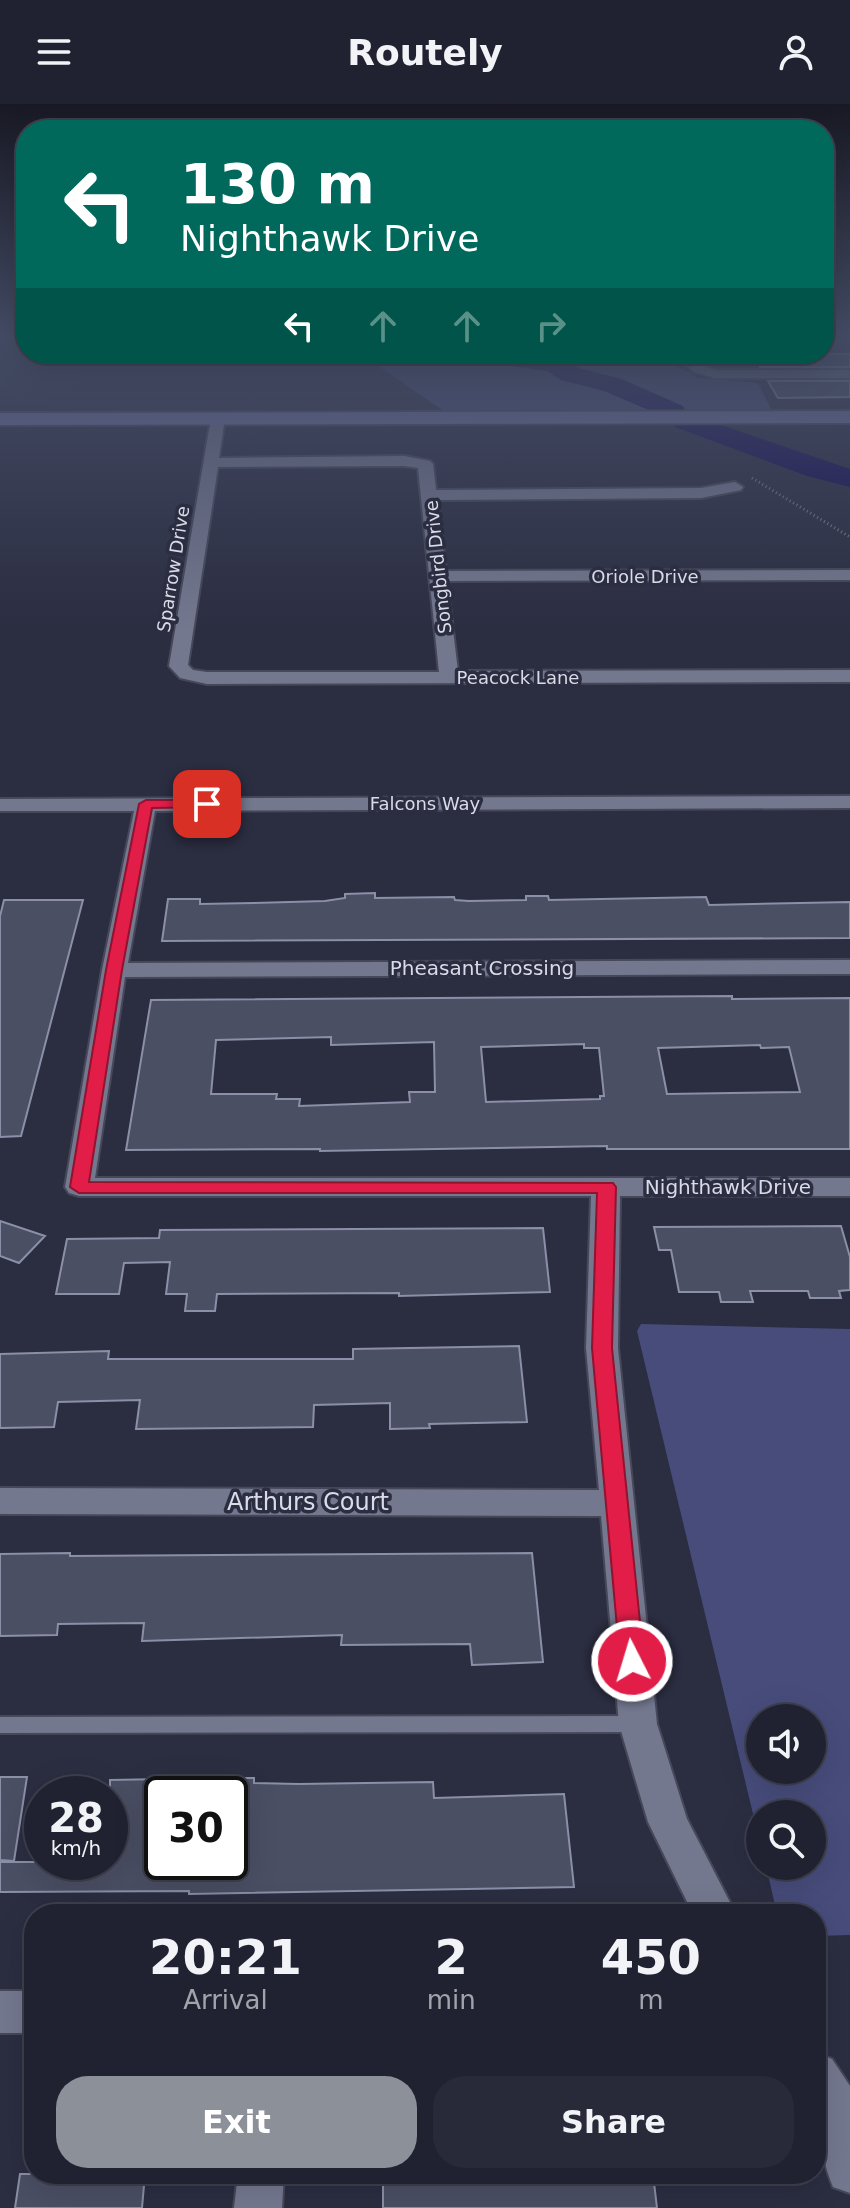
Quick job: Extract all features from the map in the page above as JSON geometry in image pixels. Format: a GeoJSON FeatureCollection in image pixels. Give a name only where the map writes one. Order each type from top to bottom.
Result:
{"type":"FeatureCollection","features":[{"type":"Feature","properties":{"kind":"street","name":"Sparrow Drive"},"geometry":{"type":"LineString","coordinates":[[187,674],[178,666],[216,433]]}},
{"type":"Feature","properties":{"kind":"street","name":"Songbird Drive"},"geometry":{"type":"LineString","coordinates":[[211,463],[420,462],[428,467],[449,677]]}},
{"type":"Feature","properties":{"kind":"street"},"geometry":{"type":"LineString","coordinates":[[431,495],[701,493],[740,482]]}},
{"type":"Feature","properties":{"kind":"street","name":"Oriole Drive"},"geometry":{"type":"LineString","coordinates":[[439,576],[850,575]]}},
{"type":"Feature","properties":{"kind":"street","name":"Peacock Lane"},"geometry":{"type":"LineString","coordinates":[[187,674],[207,678],[850,676]]}},
{"type":"Feature","properties":{"kind":"street","name":"Falcons Way"},"geometry":{"type":"LineString","coordinates":[[0,805],[850,802]]}},
{"type":"Feature","properties":{"kind":"street"},"geometry":{"type":"LineString","coordinates":[[114,970],[146,804]]}},
{"type":"Feature","properties":{"kind":"street","name":"Pheasant Crossing"},"geometry":{"type":"LineString","coordinates":[[114,970],[850,967]]}},
{"type":"Feature","properties":{"kind":"street","name":"Nighthawk Drive"},"geometry":{"type":"LineString","coordinates":[[114,970],[79,1187],[850,1187]]}},
{"type":"Feature","properties":{"kind":"street"},"geometry":{"type":"LineString","coordinates":[[606,1187],[602,1348],[638,1724],[668,1822],[710,1904]]}},
{"type":"Feature","properties":{"kind":"street","name":"Arthurs Court"},"geometry":{"type":"LineString","coordinates":[[0,1501],[617,1503]]}},
{"type":"Feature","properties":{"kind":"street"},"geometry":{"type":"LineString","coordinates":[[0,2012],[24,2012]]}},
{"type":"Feature","properties":{"kind":"street"},"geometry":{"type":"LineString","coordinates":[[826,2090],[833,2100],[850,2170]]}},
{"type":"Feature","properties":{"kind":"street"},"geometry":{"type":"LineString","coordinates":[[258,2208],[260,2184]]}},
{"type":"Feature","properties":{"kind":"lane"},"geometry":{"type":"LineString","coordinates":[[0,1725],[638,1724]]}},
{"type":"Feature","properties":{"kind":"path"},"geometry":{"type":"LineString","coordinates":[[740,482],[764,482],[825,524],[850,537]]}},
{"type":"Feature","properties":{"kind":"shaded area"},"geometry":{"type":"Polygon","coordinates":[[[641,1324],[850,1329],[850,1935],[826,1936],[826,1904],[775,1904],[769,1880],[826,1880],[826,1800],[750,1800],[637,1331],[641,1324]]]}},
{"type":"Feature","properties":{"kind":"building"},"geometry":{"type":"Polygon","coordinates":[[[375,893],[375,898],[454,897],[455,900],[469,901],[526,900],[526,896],[548,896],[549,900],[706,897],[709,905],[850,902],[850,938],[162,941],[168,899],[200,899],[200,904],[325,901],[345,898],[345,894],[375,893]]]}},
{"type":"Feature","properties":{"kind":"building"},"geometry":{"type":"Polygon","coordinates":[[[4,900],[83,900],[21,1136],[0,1137],[0,916],[4,900]]]}},
{"type":"Feature","properties":{"kind":"building"},"geometry":{"type":"Polygon","coordinates":[[[850,998],[850,1149],[607,1149],[607,1146],[320,1151],[126,1150],[151,1000],[850,998]],[[331,1037],[216,1040],[211,1094],[277,1094],[276,1099],[300,1099],[299,1106],[410,1102],[409,1092],[435,1092],[434,1042],[331,1045],[331,1037]],[[584,1044],[481,1047],[486,1102],[600,1099],[604,1096],[599,1048],[584,1048],[584,1044]],[[760,1045],[658,1048],[667,1094],[800,1092],[789,1047],[761,1048],[760,1045]]]}},
{"type":"Feature","properties":{"kind":"building"},"geometry":{"type":"Polygon","coordinates":[[[0,1221],[45,1236],[19,1263],[0,1256],[0,1221]]]}},
{"type":"Feature","properties":{"kind":"building"},"geometry":{"type":"Polygon","coordinates":[[[841,1226],[850,1257],[850,1290],[839,1291],[841,1298],[810,1298],[808,1291],[750,1291],[753,1302],[721,1302],[719,1292],[679,1292],[671,1250],[659,1250],[654,1227],[841,1226]]]}},
{"type":"Feature","properties":{"kind":"building"},"geometry":{"type":"Polygon","coordinates":[[[543,1228],[550,1292],[399,1296],[399,1293],[217,1294],[215,1311],[185,1311],[187,1294],[166,1294],[170,1262],[124,1263],[119,1294],[56,1294],[67,1239],[159,1238],[160,1230],[543,1228]]]}},
{"type":"Feature","properties":{"kind":"building"},"geometry":{"type":"Polygon","coordinates":[[[519,1346],[527,1422],[429,1424],[430,1428],[390,1429],[390,1403],[314,1405],[313,1427],[136,1429],[140,1400],[58,1402],[54,1427],[0,1428],[0,1354],[109,1351],[108,1359],[353,1359],[353,1349],[519,1346]]]}},
{"type":"Feature","properties":{"kind":"building"},"geometry":{"type":"Polygon","coordinates":[[[70,1553],[70,1556],[532,1553],[543,1662],[472,1665],[470,1644],[341,1645],[342,1635],[142,1641],[144,1623],[58,1624],[57,1635],[0,1636],[0,1554],[70,1553]]]}},
{"type":"Feature","properties":{"kind":"building"},"geometry":{"type":"Polygon","coordinates":[[[0,1777],[24,1777],[14,1861],[0,1860],[0,1777]]]}},
{"type":"Feature","properties":{"kind":"building"},"geometry":{"type":"Polygon","coordinates":[[[248,1778],[254,1778],[254,1783],[433,1782],[434,1798],[564,1794],[574,1887],[189,1894],[189,1891],[0,1892],[0,1862],[24,1862],[24,1880],[128,1880],[128,1780],[144,1779],[144,1880],[248,1880],[248,1778]]]}},
{"type":"Feature","properties":{"kind":"building"},"geometry":{"type":"Polygon","coordinates":[[[20,2174],[24,2174],[24,2184],[144,2184],[142,2208],[15,2208],[20,2174]]]}},
{"type":"Feature","properties":{"kind":"building"},"geometry":{"type":"Polygon","coordinates":[[[383,2184],[654,2184],[657,2208],[383,2208],[383,2184]]]}},
{"type":"Feature","properties":{"kind":"waterway"},"geometry":{"type":"LineString","coordinates":[[718,433],[817,470],[850,478]]}},
{"type":"Feature","properties":{"kind":"route"},"geometry":{"type":"LineString","coordinates":[[207,804],[146,804],[114,970],[79,1187],[606,1187],[602,1348],[632,1661]]}}]}
